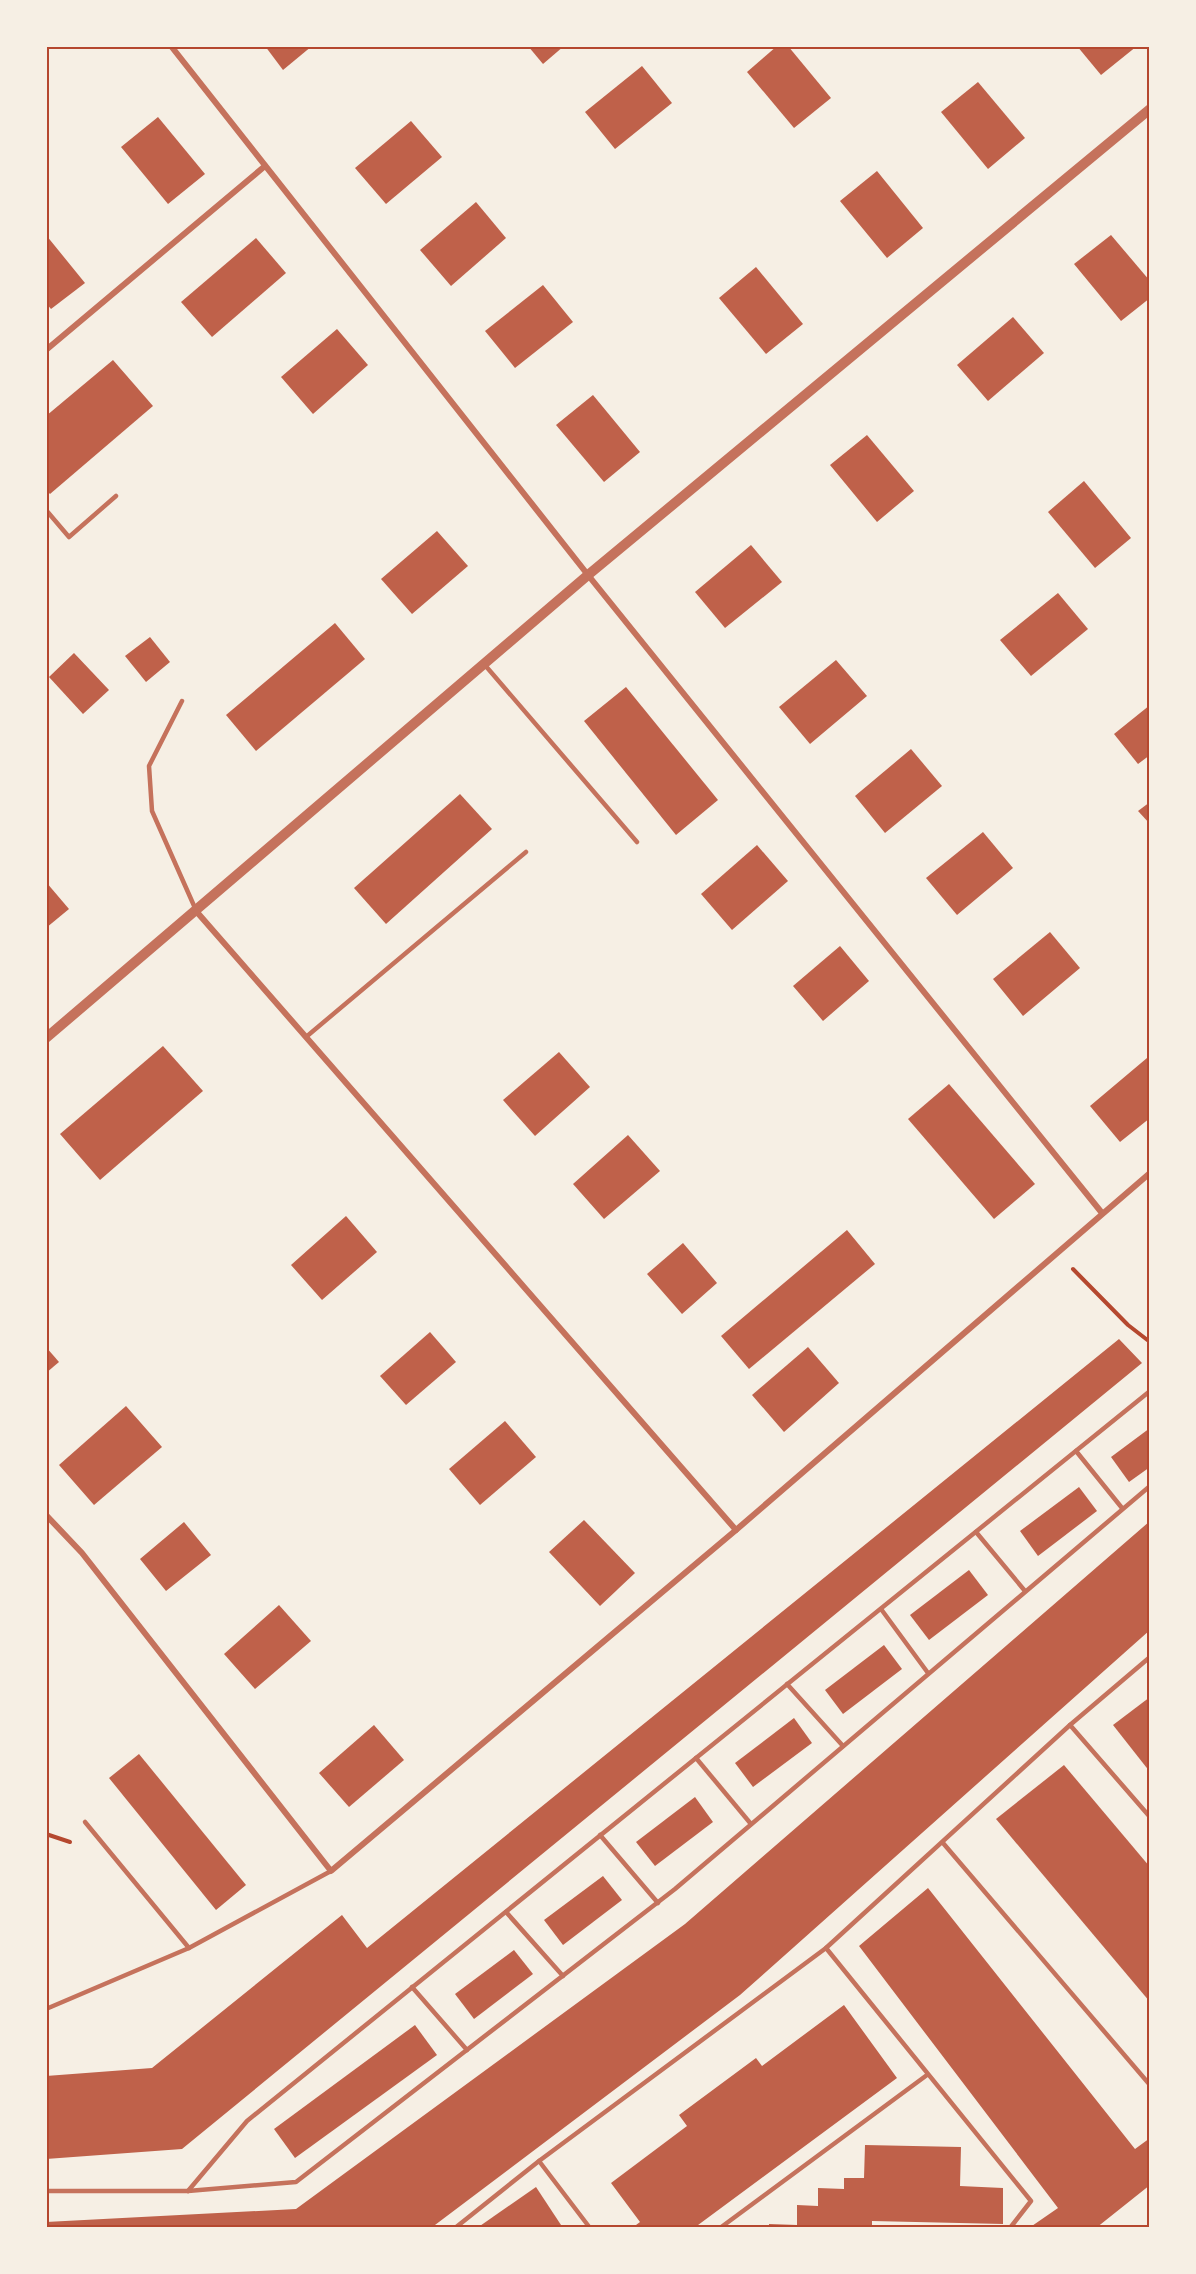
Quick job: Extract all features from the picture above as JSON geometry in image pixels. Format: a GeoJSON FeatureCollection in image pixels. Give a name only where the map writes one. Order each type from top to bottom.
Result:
{"type":"FeatureCollection","features":[{"type":"Feature","properties":{"kind":"street"},"geometry":{"type":"LineString","coordinates":[[171,46],[588,575],[1102,1213]]}},
{"type":"Feature","properties":{"kind":"street"},"geometry":{"type":"LineString","coordinates":[[46,1038],[588,575],[1149,109]]}},
{"type":"Feature","properties":{"kind":"street"},"geometry":{"type":"LineString","coordinates":[[46,350],[265,165]]}},
{"type":"Feature","properties":{"kind":"street"},"geometry":{"type":"LineString","coordinates":[[196,911],[736,1530]]}},
{"type":"Feature","properties":{"kind":"street"},"geometry":{"type":"LineString","coordinates":[[46,1515],[82,1553],[331,1871],[736,1530],[1149,1173]]}},
{"type":"Feature","properties":{"kind":"lane"},"geometry":{"type":"LineString","coordinates":[[46,510],[69,537],[116,496]]}},
{"type":"Feature","properties":{"kind":"lane"},"geometry":{"type":"LineString","coordinates":[[484,664],[637,842]]}},
{"type":"Feature","properties":{"kind":"lane"},"geometry":{"type":"LineString","coordinates":[[182,701],[149,766],[152,811],[196,911]]}},
{"type":"Feature","properties":{"kind":"lane"},"geometry":{"type":"LineString","coordinates":[[306,1037],[526,852]]}},
{"type":"Feature","properties":{"kind":"lane"},"geometry":{"type":"LineString","coordinates":[[188,2191],[247,2121],[1149,1391]]}},
{"type":"Feature","properties":{"kind":"lane"},"geometry":{"type":"LineString","coordinates":[[1076,1451],[1122,1508]]}},
{"type":"Feature","properties":{"kind":"lane"},"geometry":{"type":"LineString","coordinates":[[46,2191],[188,2191],[296,2182],[657,1903],[1149,1486]]}},
{"type":"Feature","properties":{"kind":"lane"},"geometry":{"type":"LineString","coordinates":[[976,1532],[1025,1591]]}},
{"type":"Feature","properties":{"kind":"lane"},"geometry":{"type":"LineString","coordinates":[[881,1609],[928,1673]]}},
{"type":"Feature","properties":{"kind":"lane"},"geometry":{"type":"LineString","coordinates":[[455,2228],[538,2161],[826,1948],[1070,1725],[1149,1657]]}},
{"type":"Feature","properties":{"kind":"lane"},"geometry":{"type":"LineString","coordinates":[[787,1684],[843,1746]]}},
{"type":"Feature","properties":{"kind":"lane"},"geometry":{"type":"LineString","coordinates":[[1070,1725],[1149,1817]]}},
{"type":"Feature","properties":{"kind":"lane"},"geometry":{"type":"LineString","coordinates":[[696,1758],[751,1824]]}},
{"type":"Feature","properties":{"kind":"lane"},"geometry":{"type":"LineString","coordinates":[[85,1822],[189,1948]]}},
{"type":"Feature","properties":{"kind":"lane"},"geometry":{"type":"LineString","coordinates":[[600,1835],[657,1903]]}},
{"type":"Feature","properties":{"kind":"lane"},"geometry":{"type":"LineString","coordinates":[[943,1843],[1149,2085]]}},
{"type":"Feature","properties":{"kind":"lane"},"geometry":{"type":"LineString","coordinates":[[46,2009],[189,1948],[331,1871]]}},
{"type":"Feature","properties":{"kind":"lane"},"geometry":{"type":"LineString","coordinates":[[506,1912],[563,1976]]}},
{"type":"Feature","properties":{"kind":"lane"},"geometry":{"type":"LineString","coordinates":[[826,1948],[1031,2201],[1010,2228]]}},
{"type":"Feature","properties":{"kind":"lane"},"geometry":{"type":"LineString","coordinates":[[412,1987],[467,2050]]}},
{"type":"Feature","properties":{"kind":"lane"},"geometry":{"type":"LineString","coordinates":[[720,2228],[927,2075]]}},
{"type":"Feature","properties":{"kind":"lane"},"geometry":{"type":"LineString","coordinates":[[538,2161],[590,2228]]}},
{"type":"Feature","properties":{"kind":"path"},"geometry":{"type":"LineString","coordinates":[[1058,1254],[1128,1325],[1149,1342]]}},
{"type":"Feature","properties":{"kind":"building"},"geometry":{"type":"Polygon","coordinates":[[[265,46],[312,46],[283,70],[265,46]]]}},
{"type":"Feature","properties":{"kind":"building"},"geometry":{"type":"Polygon","coordinates":[[[528,46],[564,46],[543,64],[528,46]]]}},
{"type":"Feature","properties":{"kind":"building"},"geometry":{"type":"Polygon","coordinates":[[[777,46],[788,46],[831,98],[794,128],[747,72],[777,46]]]}},
{"type":"Feature","properties":{"kind":"building"},"geometry":{"type":"Polygon","coordinates":[[[1077,46],[1137,46],[1101,75],[1077,46]]]}},
{"type":"Feature","properties":{"kind":"building"},"geometry":{"type":"Polygon","coordinates":[[[642,66],[672,103],[615,149],[585,112],[642,66]]]}},
{"type":"Feature","properties":{"kind":"building"},"geometry":{"type":"Polygon","coordinates":[[[978,82],[1025,138],[988,169],[941,112],[978,82]]]}},
{"type":"Feature","properties":{"kind":"building"},"geometry":{"type":"Polygon","coordinates":[[[158,117],[205,174],[168,204],[121,147],[158,117]]]}},
{"type":"Feature","properties":{"kind":"building"},"geometry":{"type":"Polygon","coordinates":[[[411,121],[442,157],[386,204],[355,168],[411,121]]]}},
{"type":"Feature","properties":{"kind":"building"},"geometry":{"type":"Polygon","coordinates":[[[877,171],[923,228],[887,258],[840,201],[877,171]]]}},
{"type":"Feature","properties":{"kind":"building"},"geometry":{"type":"Polygon","coordinates":[[[476,202],[506,238],[451,286],[420,250],[476,202]]]}},
{"type":"Feature","properties":{"kind":"building"},"geometry":{"type":"Polygon","coordinates":[[[46,235],[85,283],[51,309],[46,303],[46,235]]]}},
{"type":"Feature","properties":{"kind":"building"},"geometry":{"type":"Polygon","coordinates":[[[1111,235],[1150,281],[1150,298],[1121,321],[1074,264],[1111,235]]]}},
{"type":"Feature","properties":{"kind":"building"},"geometry":{"type":"Polygon","coordinates":[[[256,238],[286,273],[212,337],[181,302],[256,238]]]}},
{"type":"Feature","properties":{"kind":"building"},"geometry":{"type":"Polygon","coordinates":[[[756,267],[803,324],[766,354],[719,298],[756,267]]]}},
{"type":"Feature","properties":{"kind":"building"},"geometry":{"type":"Polygon","coordinates":[[[543,285],[573,322],[515,368],[485,331],[543,285]]]}},
{"type":"Feature","properties":{"kind":"building"},"geometry":{"type":"Polygon","coordinates":[[[1013,317],[1044,353],[988,401],[957,365],[1013,317]]]}},
{"type":"Feature","properties":{"kind":"building"},"geometry":{"type":"Polygon","coordinates":[[[337,329],[368,365],[313,414],[281,377],[337,329]]]}},
{"type":"Feature","properties":{"kind":"building"},"geometry":{"type":"Polygon","coordinates":[[[113,360],[153,406],[50,494],[46,490],[46,416],[113,360]]]}},
{"type":"Feature","properties":{"kind":"building"},"geometry":{"type":"Polygon","coordinates":[[[593,395],[640,452],[604,482],[556,425],[593,395]]]}},
{"type":"Feature","properties":{"kind":"building"},"geometry":{"type":"Polygon","coordinates":[[[867,435],[914,491],[877,522],[830,465],[867,435]]]}},
{"type":"Feature","properties":{"kind":"building"},"geometry":{"type":"Polygon","coordinates":[[[1084,481],[1131,538],[1095,568],[1048,512],[1084,481]]]}},
{"type":"Feature","properties":{"kind":"building"},"geometry":{"type":"Polygon","coordinates":[[[437,531],[468,566],[412,614],[381,579],[437,531]]]}},
{"type":"Feature","properties":{"kind":"building"},"geometry":{"type":"Polygon","coordinates":[[[751,545],[782,582],[725,628],[695,592],[751,545]]]}},
{"type":"Feature","properties":{"kind":"building"},"geometry":{"type":"Polygon","coordinates":[[[1058,593],[1088,629],[1031,676],[1000,640],[1058,593]]]}},
{"type":"Feature","properties":{"kind":"building"},"geometry":{"type":"Polygon","coordinates":[[[335,623],[365,659],[256,751],[226,715],[335,623]]]}},
{"type":"Feature","properties":{"kind":"building"},"geometry":{"type":"Polygon","coordinates":[[[150,637],[170,662],[146,682],[125,656],[150,637]]]}},
{"type":"Feature","properties":{"kind":"building"},"geometry":{"type":"Polygon","coordinates":[[[74,653],[109,690],[83,714],[49,677],[74,653]]]}},
{"type":"Feature","properties":{"kind":"building"},"geometry":{"type":"Polygon","coordinates":[[[836,660],[867,696],[810,744],[779,707],[836,660]]]}},
{"type":"Feature","properties":{"kind":"building"},"geometry":{"type":"Polygon","coordinates":[[[626,687],[718,800],[676,835],[584,721],[626,687]]]}},
{"type":"Feature","properties":{"kind":"building"},"geometry":{"type":"Polygon","coordinates":[[[1150,705],[1150,755],[1138,764],[1114,734],[1150,705]]]}},
{"type":"Feature","properties":{"kind":"building"},"geometry":{"type":"Polygon","coordinates":[[[911,749],[942,786],[885,833],[855,796],[911,749]]]}},
{"type":"Feature","properties":{"kind":"building"},"geometry":{"type":"Polygon","coordinates":[[[460,794],[492,829],[386,924],[354,888],[460,794]]]}},
{"type":"Feature","properties":{"kind":"building"},"geometry":{"type":"Polygon","coordinates":[[[1150,802],[1150,824],[1138,811],[1150,802]]]}},
{"type":"Feature","properties":{"kind":"building"},"geometry":{"type":"Polygon","coordinates":[[[983,832],[1013,868],[957,915],[926,878],[983,832]]]}},
{"type":"Feature","properties":{"kind":"building"},"geometry":{"type":"Polygon","coordinates":[[[757,845],[788,881],[732,930],[701,894],[757,845]]]}},
{"type":"Feature","properties":{"kind":"building"},"geometry":{"type":"Polygon","coordinates":[[[46,882],[69,909],[46,928],[46,882]]]}},
{"type":"Feature","properties":{"kind":"building"},"geometry":{"type":"Polygon","coordinates":[[[1050,932],[1080,968],[1023,1016],[993,979],[1050,932]]]}},
{"type":"Feature","properties":{"kind":"building"},"geometry":{"type":"Polygon","coordinates":[[[840,946],[869,981],[823,1021],[793,986],[840,946]]]}},
{"type":"Feature","properties":{"kind":"building"},"geometry":{"type":"Polygon","coordinates":[[[163,1046],[203,1091],[100,1180],[60,1134],[163,1046]]]}},
{"type":"Feature","properties":{"kind":"building"},"geometry":{"type":"Polygon","coordinates":[[[559,1052],[590,1087],[535,1136],[503,1100],[559,1052]]]}},
{"type":"Feature","properties":{"kind":"building"},"geometry":{"type":"Polygon","coordinates":[[[1147,1058],[1150,1062],[1150,1118],[1120,1142],[1090,1106],[1147,1058]]]}},
{"type":"Feature","properties":{"kind":"building"},"geometry":{"type":"Polygon","coordinates":[[[949,1084],[1035,1184],[994,1219],[908,1119],[949,1084]]]}},
{"type":"Feature","properties":{"kind":"building"},"geometry":{"type":"Polygon","coordinates":[[[628,1135],[660,1171],[604,1219],[573,1184],[628,1135]]]}},
{"type":"Feature","properties":{"kind":"building"},"geometry":{"type":"Polygon","coordinates":[[[346,1216],[377,1252],[322,1300],[291,1265],[346,1216]]]}},
{"type":"Feature","properties":{"kind":"building"},"geometry":{"type":"Polygon","coordinates":[[[847,1230],[875,1264],[749,1369],[721,1336],[847,1230]]]}},
{"type":"Feature","properties":{"kind":"building"},"geometry":{"type":"Polygon","coordinates":[[[683,1243],[717,1283],[682,1314],[647,1274],[683,1243]]]}},
{"type":"Feature","properties":{"kind":"building"},"geometry":{"type":"Polygon","coordinates":[[[430,1332],[456,1362],[406,1405],[380,1376],[430,1332]]]}},
{"type":"Feature","properties":{"kind":"building"},"geometry":{"type":"Polygon","coordinates":[[[1119,1339],[1142,1363],[182,2149],[46,2159],[46,2076],[152,2068],[342,1915],[367,1948],[1119,1339]]]}},
{"type":"Feature","properties":{"kind":"building"},"geometry":{"type":"Polygon","coordinates":[[[46,1347],[59,1362],[46,1373],[46,1347]]]}},
{"type":"Feature","properties":{"kind":"building"},"geometry":{"type":"Polygon","coordinates":[[[808,1347],[839,1383],[784,1432],[752,1395],[808,1347]]]}},
{"type":"Feature","properties":{"kind":"building"},"geometry":{"type":"Polygon","coordinates":[[[126,1406],[162,1447],[94,1505],[59,1465],[126,1406]]]}},
{"type":"Feature","properties":{"kind":"building"},"geometry":{"type":"Polygon","coordinates":[[[505,1421],[536,1457],[480,1505],[449,1469],[505,1421]]]}},
{"type":"Feature","properties":{"kind":"building"},"geometry":{"type":"Polygon","coordinates":[[[1150,1428],[1150,1467],[1129,1482],[1111,1457],[1150,1428]]]}},
{"type":"Feature","properties":{"kind":"building"},"geometry":{"type":"Polygon","coordinates":[[[1079,1487],[1097,1511],[1038,1556],[1020,1531],[1079,1487]]]}},
{"type":"Feature","properties":{"kind":"building"},"geometry":{"type":"Polygon","coordinates":[[[584,1520],[635,1573],[600,1606],[549,1552],[584,1520]]]}},
{"type":"Feature","properties":{"kind":"building"},"geometry":{"type":"Polygon","coordinates":[[[1150,1521],[1150,1630],[740,1995],[431,2228],[46,2228],[46,2222],[296,2209],[685,1924],[1150,1521]]]}},
{"type":"Feature","properties":{"kind":"building"},"geometry":{"type":"Polygon","coordinates":[[[184,1522],[211,1555],[166,1591],[140,1559],[184,1522]]]}},
{"type":"Feature","properties":{"kind":"building"},"geometry":{"type":"Polygon","coordinates":[[[969,1570],[988,1595],[929,1640],[910,1615],[969,1570]]]}},
{"type":"Feature","properties":{"kind":"building"},"geometry":{"type":"Polygon","coordinates":[[[279,1605],[311,1641],[255,1689],[224,1654],[279,1605]]]}},
{"type":"Feature","properties":{"kind":"building"},"geometry":{"type":"Polygon","coordinates":[[[884,1645],[902,1669],[843,1714],[825,1690],[884,1645]]]}},
{"type":"Feature","properties":{"kind":"building"},"geometry":{"type":"Polygon","coordinates":[[[1150,1697],[1150,1772],[1113,1725],[1150,1697]]]}},
{"type":"Feature","properties":{"kind":"building"},"geometry":{"type":"Polygon","coordinates":[[[794,1718],[812,1743],[753,1787],[735,1763],[794,1718]]]}},
{"type":"Feature","properties":{"kind":"building"},"geometry":{"type":"Polygon","coordinates":[[[374,1725],[404,1760],[349,1807],[319,1773],[374,1725]]]}},
{"type":"Feature","properties":{"kind":"building"},"geometry":{"type":"Polygon","coordinates":[[[139,1754],[246,1885],[216,1910],[109,1778],[139,1754]]]}},
{"type":"Feature","properties":{"kind":"building"},"geometry":{"type":"Polygon","coordinates":[[[1064,1765],[1150,1867],[1150,2002],[996,1819],[1064,1765]]]}},
{"type":"Feature","properties":{"kind":"building"},"geometry":{"type":"Polygon","coordinates":[[[695,1797],[713,1822],[655,1866],[636,1842],[695,1797]]]}},
{"type":"Feature","properties":{"kind":"building"},"geometry":{"type":"Polygon","coordinates":[[[603,1876],[622,1900],[563,1945],[544,1920],[603,1876]]]}},
{"type":"Feature","properties":{"kind":"building"},"geometry":{"type":"Polygon","coordinates":[[[928,1888],[1135,2149],[1150,2138],[1150,2185],[1096,2228],[1029,2228],[1058,2208],[859,1946],[928,1888]]]}},
{"type":"Feature","properties":{"kind":"building"},"geometry":{"type":"Polygon","coordinates":[[[514,1950],[533,1974],[474,2019],[455,1994],[514,1950]]]}},
{"type":"Feature","properties":{"kind":"building"},"geometry":{"type":"Polygon","coordinates":[[[844,2005],[897,2078],[694,2228],[632,2228],[640,2222],[611,2183],[687,2126],[679,2115],[756,2058],[762,2066],[844,2005]]]}},
{"type":"Feature","properties":{"kind":"building"},"geometry":{"type":"Polygon","coordinates":[[[415,2025],[437,2055],[295,2158],[274,2129],[415,2025]]]}},
{"type":"Feature","properties":{"kind":"building"},"geometry":{"type":"Polygon","coordinates":[[[865,2145],[961,2147],[960,2186],[1003,2188],[1003,2224],[872,2221],[872,2228],[769,2228],[769,2224],[797,2225],[797,2205],[818,2206],[818,2188],[844,2189],[844,2178],[864,2178],[865,2145]]]}},
{"type":"Feature","properties":{"kind":"building"},"geometry":{"type":"Polygon","coordinates":[[[536,2187],[563,2228],[477,2228],[536,2187]]]}}]}
